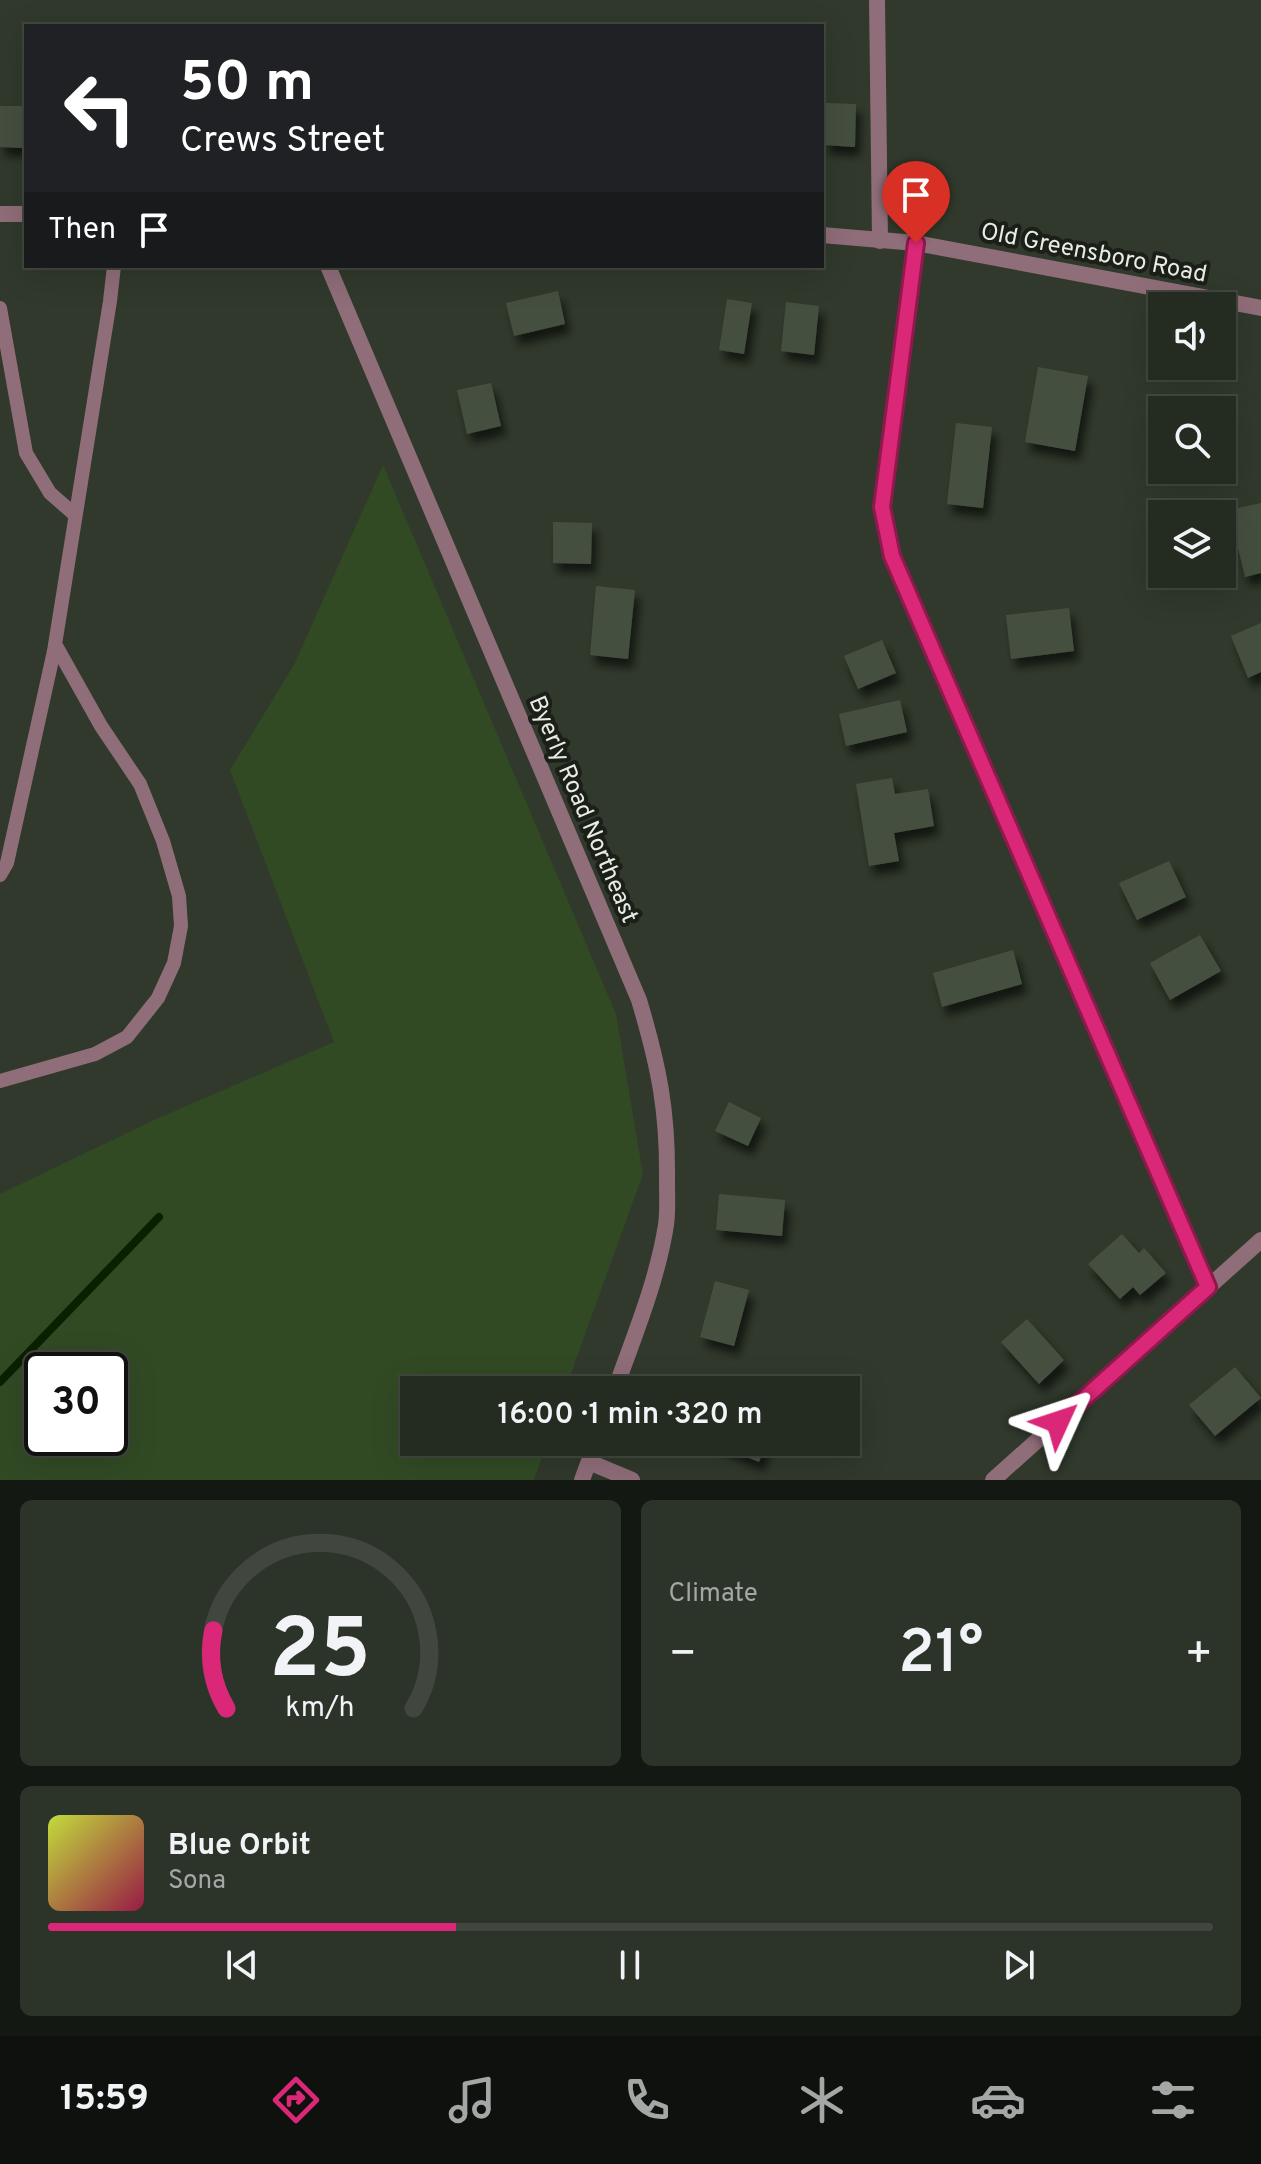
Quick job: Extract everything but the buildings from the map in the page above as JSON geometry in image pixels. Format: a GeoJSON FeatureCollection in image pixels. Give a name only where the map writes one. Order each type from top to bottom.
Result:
{"type":"FeatureCollection","features":[{"type":"Feature","properties":{"kind":"street"},"geometry":{"type":"LineString","coordinates":[[877,0],[880,241]]}},
{"type":"Feature","properties":{"kind":"street"},"geometry":{"type":"LineString","coordinates":[[0,214],[24,214]]}},
{"type":"Feature","properties":{"kind":"street","name":"Old Greensboro Road"},"geometry":{"type":"LineString","coordinates":[[824,235],[916,243],[1261,308]]}},
{"type":"Feature","properties":{"kind":"street"},"geometry":{"type":"LineString","coordinates":[[916,243],[882,507],[892,556],[1208,1287]]}},
{"type":"Feature","properties":{"kind":"street","name":"Byerly Road Northeast"},"geometry":{"type":"LineString","coordinates":[[329,268],[639,1000],[657,1061],[664,1098],[667,1147],[666,1223],[653,1284],[620,1376]]}},
{"type":"Feature","properties":{"kind":"street"},"geometry":{"type":"LineString","coordinates":[[993,1480],[1261,1240]]}},
{"type":"Feature","properties":{"kind":"street"},"geometry":{"type":"LineString","coordinates":[[582,1480],[591,1456]]}},
{"type":"Feature","properties":{"kind":"street"},"geometry":{"type":"LineString","coordinates":[[589,1462],[632,1480]]}},
{"type":"Feature","properties":{"kind":"lane"},"geometry":{"type":"LineString","coordinates":[[0,875],[7,863],[55,644],[114,268]]}},
{"type":"Feature","properties":{"kind":"lane"},"geometry":{"type":"LineString","coordinates":[[0,308],[26,453],[50,493],[74,514]]}},
{"type":"Feature","properties":{"kind":"lane"},"geometry":{"type":"LineString","coordinates":[[0,1081],[95,1054],[127,1037],[158,998],[174,963],[181,926],[179,896],[171,868],[140,784],[101,726],[55,644]]}},
{"type":"Feature","properties":{"kind":"green space"},"geometry":{"type":"Polygon","coordinates":[[[383,465],[616,1014],[643,1174],[570,1376],[400,1376],[400,1456],[542,1456],[534,1480],[0,1480],[0,1194],[154,1120],[334,1042],[230,770],[295,663],[383,465]]]}},
{"type":"Feature","properties":{"kind":"waterway"},"geometry":{"type":"LineString","coordinates":[[0,1382],[159,1217]]}},
{"type":"Feature","properties":{"kind":"route"},"geometry":{"type":"LineString","coordinates":[[916,243],[882,507],[892,556],[1208,1287],[1058,1422]]}}]}
